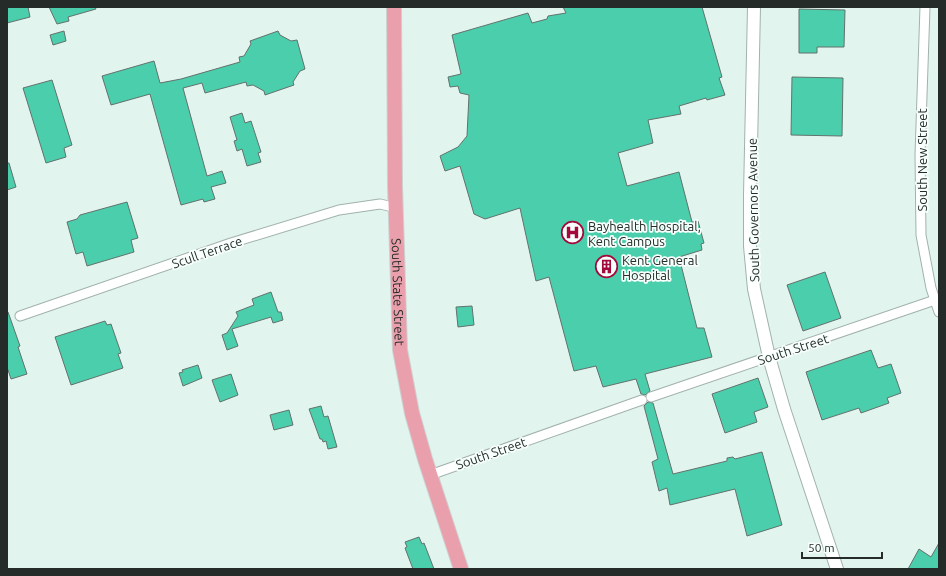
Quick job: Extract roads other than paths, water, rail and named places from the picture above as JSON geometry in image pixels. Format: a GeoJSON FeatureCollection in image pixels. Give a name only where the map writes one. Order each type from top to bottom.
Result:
{"type":"FeatureCollection","features":[{"type":"Feature","properties":{"kind":"main road","name":"South State Street"},"geometry":{"type":"LineString","coordinates":[[394,7],[400,350],[412,413],[430,475],[461,569]]}},
{"type":"Feature","properties":{"kind":"main road","name":"South Governors Avenue"},"geometry":{"type":"LineString","coordinates":[[754,7],[750,195],[750,246],[754,289],[769,357],[784,409],[837,569]]}},
{"type":"Feature","properties":{"kind":"street","name":"South New Street"},"geometry":{"type":"LineString","coordinates":[[925,7],[920,155],[921,235],[931,288],[939,312]]}},
{"type":"Feature","properties":{"kind":"street","name":"Scull Terrace"},"geometry":{"type":"LineString","coordinates":[[20,316],[230,243],[339,210],[380,204],[397,208]]}},
{"type":"Feature","properties":{"kind":"street","name":"South Street"},"geometry":{"type":"LineString","coordinates":[[430,475],[935,300]]}},
{"type":"Feature","properties":{"kind":"place","name":"Bayhealth Hospital, Kent Campus"},"geometry":{"type":"Point","coordinates":[573,233]}},
{"type":"Feature","properties":{"kind":"place","name":"Kent General Hospital"},"geometry":{"type":"Point","coordinates":[607,267]}}]}
